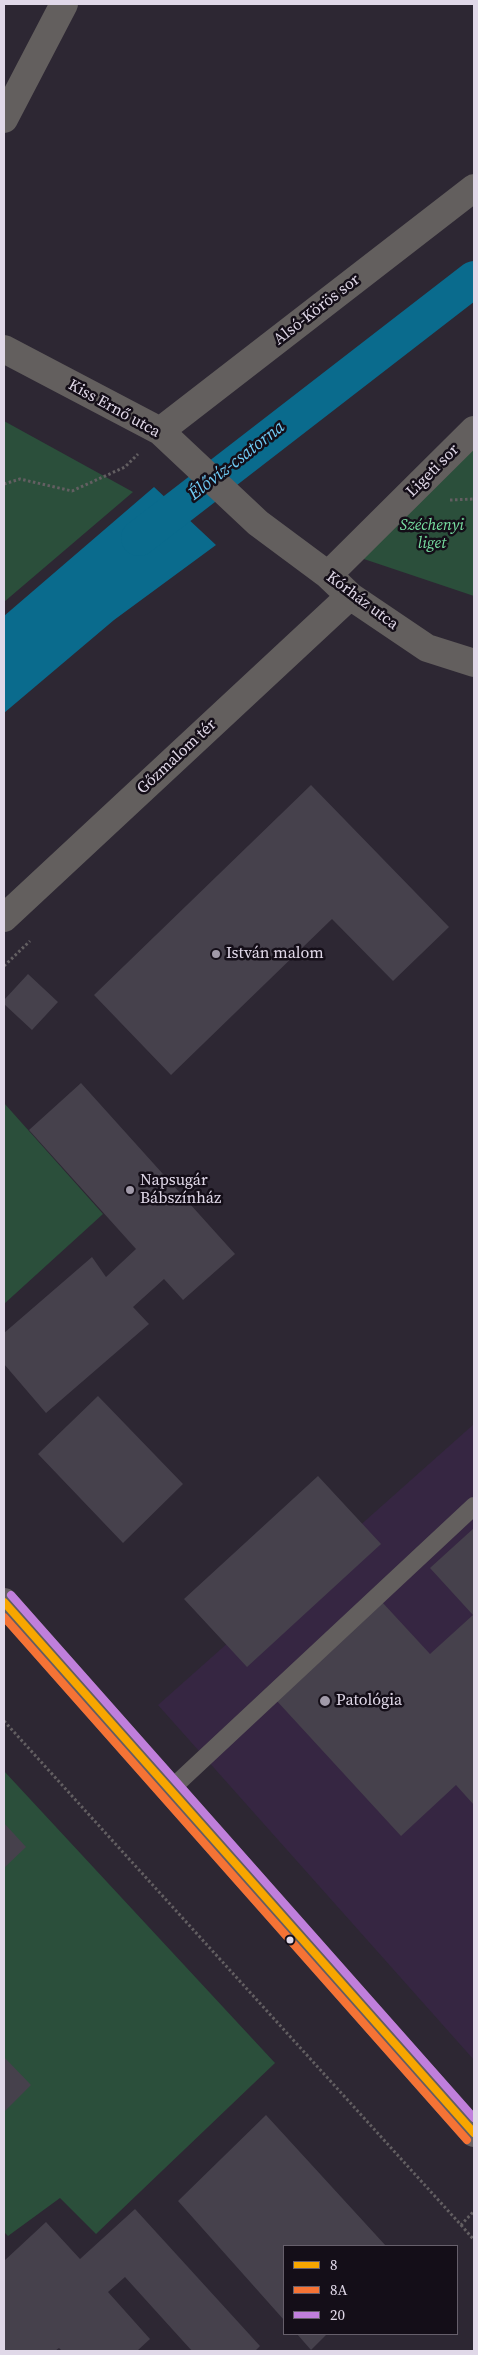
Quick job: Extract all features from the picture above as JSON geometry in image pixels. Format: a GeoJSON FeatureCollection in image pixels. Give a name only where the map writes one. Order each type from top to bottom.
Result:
{"type":"FeatureCollection","features":[{"type":"Feature","properties":{"kind":"main road"},"geometry":{"type":"LineString","coordinates":[[4,1602],[474,2133]]}},
{"type":"Feature","properties":{"kind":"street"},"geometry":{"type":"LineString","coordinates":[[4,119],[64,4]]}},
{"type":"Feature","properties":{"kind":"street","name":"Alsó-Körös sor"},"geometry":{"type":"LineString","coordinates":[[160,432],[474,188]]}},
{"type":"Feature","properties":{"kind":"street","name":"Kiss Ernő utca"},"geometry":{"type":"LineString","coordinates":[[4,350],[160,432],[258,523]]}},
{"type":"Feature","properties":{"kind":"street","name":"Ligeti sor"},"geometry":{"type":"LineString","coordinates":[[328,575],[474,430]]}},
{"type":"Feature","properties":{"kind":"street","name":"Kórház utca"},"geometry":{"type":"LineString","coordinates":[[258,523],[328,575],[350,596],[427,648],[474,664]]}},
{"type":"Feature","properties":{"kind":"street","name":"Gőzmalom tér"},"geometry":{"type":"LineString","coordinates":[[4,918],[350,596]]}},
{"type":"Feature","properties":{"kind":"lane"},"geometry":{"type":"LineString","coordinates":[[171,1789],[474,1506]]}},
{"type":"Feature","properties":{"kind":"path"},"geometry":{"type":"LineString","coordinates":[[4,484],[20,479],[72,491],[125,467],[160,432]]}},
{"type":"Feature","properties":{"kind":"path"},"geometry":{"type":"LineString","coordinates":[[4,1721],[474,2240]]}},
{"type":"Feature","properties":{"kind":"path"},"geometry":{"type":"LineString","coordinates":[[460,2225],[474,2211]]}},
{"type":"Feature","properties":{"kind":"shaded area"},"geometry":{"type":"Polygon","coordinates":[[[474,1424],[474,2060],[158,1705],[474,1424]]]}},
{"type":"Feature","properties":{"kind":"green space"},"geometry":{"type":"Polygon","coordinates":[[[4,421],[133,492],[4,602],[4,421]]]}},
{"type":"Feature","properties":{"kind":"green space","name":"Széchenyi liget"},"geometry":{"type":"Polygon","coordinates":[[[474,440],[474,596],[349,554],[474,440]]]}},
{"type":"Feature","properties":{"kind":"green space"},"geometry":{"type":"Polygon","coordinates":[[[4,1103],[103,1214],[4,1304],[4,1103]]]}},
{"type":"Feature","properties":{"kind":"green space"},"geometry":{"type":"Polygon","coordinates":[[[4,1771],[275,2063],[96,2234],[60,2198],[8,2236],[4,2232],[4,1771]]]}},
{"type":"Feature","properties":{"kind":"water"},"geometry":{"type":"Polygon","coordinates":[[[154,487],[216,545],[114,620],[4,713],[4,616],[154,487]]]}},
{"type":"Feature","properties":{"kind":"building","name":"István malom"},"geometry":{"type":"Polygon","coordinates":[[[311,785],[449,927],[393,981],[332,919],[171,1075],[94,995],[311,785]]]}},
{"type":"Feature","properties":{"kind":"building"},"geometry":{"type":"Polygon","coordinates":[[[28,974],[58,1002],[32,1030],[4,1004],[4,1000],[28,974]]]}},
{"type":"Feature","properties":{"kind":"building","name":"Napsugár Bábszínház"},"geometry":{"type":"Polygon","coordinates":[[[81,1083],[235,1254],[183,1300],[164,1279],[133,1307],[149,1324],[46,1413],[4,1364],[4,1333],[92,1257],[106,1277],[136,1249],[29,1130],[81,1083]]]}},
{"type":"Feature","properties":{"kind":"building"},"geometry":{"type":"Polygon","coordinates":[[[98,1396],[183,1484],[123,1543],[38,1454],[98,1396]]]}},
{"type":"Feature","properties":{"kind":"building"},"geometry":{"type":"Polygon","coordinates":[[[318,1476],[381,1544],[247,1667],[184,1599],[318,1476]]]}},
{"type":"Feature","properties":{"kind":"building"},"geometry":{"type":"Polygon","coordinates":[[[474,1528],[474,1805],[456,1785],[401,1836],[276,1700],[382,1602],[430,1654],[473,1615],[430,1568],[474,1528]]]}},
{"type":"Feature","properties":{"kind":"building"},"geometry":{"type":"Polygon","coordinates":[[[4,1823],[26,1847],[4,1868],[4,1823]]]}},
{"type":"Feature","properties":{"kind":"building"},"geometry":{"type":"Polygon","coordinates":[[[4,2057],[31,2085],[4,2112],[4,2057]]]}},
{"type":"Feature","properties":{"kind":"building"},"geometry":{"type":"Polygon","coordinates":[[[266,2115],[385,2245],[283,2245],[283,2319],[178,2201],[266,2115]]]}},
{"type":"Feature","properties":{"kind":"building"},"geometry":{"type":"Polygon","coordinates":[[[135,2209],[260,2346],[255,2351],[192,2351],[125,2277],[108,2292],[150,2339],[137,2351],[62,2351],[59,2348],[55,2351],[4,2351],[4,2261],[46,2222],[80,2259],[135,2209]]]}},
{"type":"Feature","properties":{"kind":"building"},"geometry":{"type":"Polygon","coordinates":[[[298,2335],[326,2335],[311,2350],[298,2335]]]}},
{"type":"Feature","properties":{"kind":"waterway","name":"Élővíz-csatorna"},"geometry":{"type":"LineString","coordinates":[[139,538],[474,279]]}},
{"type":"Feature","properties":{"kind":"transit line","name":"20"},"geometry":{"type":"LineString","coordinates":[[11,1595],[474,2118]]}},
{"type":"Feature","properties":{"kind":"transit line","name":"8"},"geometry":{"type":"LineString","coordinates":[[4,1602],[474,2133]]}},
{"type":"Feature","properties":{"kind":"transit line","name":"8A"},"geometry":{"type":"LineString","coordinates":[[4,1617],[467,2140]]}},
{"type":"Feature","properties":{"kind":"place","name":"István malom"},"geometry":{"type":"Point","coordinates":[216,954]}},
{"type":"Feature","properties":{"kind":"place","name":"Napsugár Bábszínház"},"geometry":{"type":"Point","coordinates":[130,1190]}},
{"type":"Feature","properties":{"kind":"place","name":"Patológia"},"geometry":{"type":"Point","coordinates":[325,1701]}}]}
